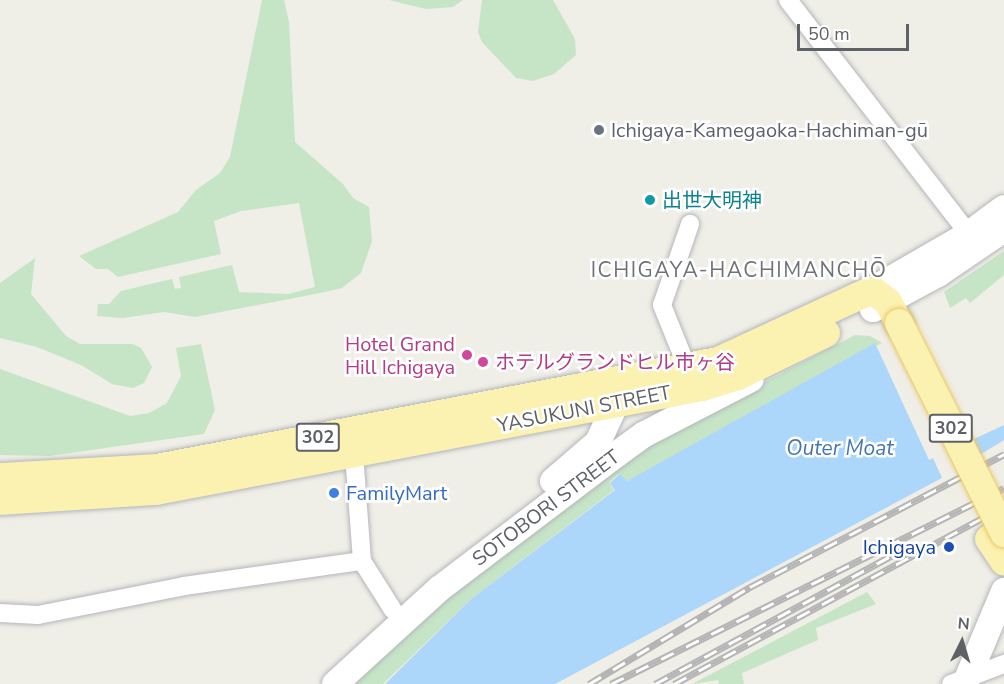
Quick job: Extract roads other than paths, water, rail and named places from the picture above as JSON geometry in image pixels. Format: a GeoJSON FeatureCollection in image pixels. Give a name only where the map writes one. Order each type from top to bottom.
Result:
{"type":"FeatureCollection","features":[{"type":"Feature","properties":{"kind":"main road"},"geometry":{"type":"LineString","coordinates":[[883,311],[974,241],[1004,208]]}},
{"type":"Feature","properties":{"kind":"main road"},"geometry":{"type":"LineString","coordinates":[[974,241],[1004,229]]}},
{"type":"Feature","properties":{"kind":"main road","name":"YASUKUNI STREET"},"geometry":{"type":"LineString","coordinates":[[0,477],[157,468],[687,367],[883,311]]}},
{"type":"Feature","properties":{"kind":"main road","name":"YASUKUNI STREET"},"geometry":{"type":"LineString","coordinates":[[0,501],[156,491],[702,387],[775,360],[883,311]]}},
{"type":"Feature","properties":{"kind":"main road","name":"302"},"geometry":{"type":"LineString","coordinates":[[883,311],[1000,541]]}},
{"type":"Feature","properties":{"kind":"main road","name":"SOTOBORI STREET"},"geometry":{"type":"LineString","coordinates":[[335,684],[439,589],[617,454],[645,434],[741,387],[775,360]]}},
{"type":"Feature","properties":{"kind":"main road","name":"SOTOBORI STREET"},"geometry":{"type":"LineString","coordinates":[[316,684],[393,610],[585,456],[598,442],[614,404],[634,376]]}},
{"type":"Feature","properties":{"kind":"main road"},"geometry":{"type":"LineString","coordinates":[[961,683],[1004,591]]}},
{"type":"Feature","properties":{"kind":"street"},"geometry":{"type":"LineString","coordinates":[[789,0],[974,241]]}},
{"type":"Feature","properties":{"kind":"street"},"geometry":{"type":"LineString","coordinates":[[687,367],[662,305],[690,224]]}},
{"type":"Feature","properties":{"kind":"street"},"geometry":{"type":"LineString","coordinates":[[354,454],[362,561],[393,610]]}},
{"type":"Feature","properties":{"kind":"street"},"geometry":{"type":"LineString","coordinates":[[0,613],[38,615],[184,586],[362,561]]}},
{"type":"Feature","properties":{"kind":"street"},"geometry":{"type":"LineString","coordinates":[[961,683],[1004,664]]}},
{"type":"Feature","properties":{"kind":"water","name":"Outer Moat"},"geometry":{"type":"Polygon","coordinates":[[[875,343],[929,460],[1004,425],[1004,440],[940,479],[555,684],[385,684],[471,599],[615,490],[610,483],[620,474],[627,481],[875,343]]]}},
{"type":"Feature","properties":{"kind":"railway"},"geometry":{"type":"LineString","coordinates":[[589,684],[750,587],[1004,454]]}},
{"type":"Feature","properties":{"kind":"railway"},"geometry":{"type":"LineString","coordinates":[[611,684],[1004,488]]}},
{"type":"Feature","properties":{"kind":"railway"},"geometry":{"type":"LineString","coordinates":[[674,684],[1004,506]]}},
{"type":"Feature","properties":{"kind":"railway"},"geometry":{"type":"LineString","coordinates":[[655,684],[900,551]]}},
{"type":"Feature","properties":{"kind":"place","name":"Ichigaya-Kamegaoka-Hachiman-gū"},"geometry":{"type":"Point","coordinates":[599,130]}},
{"type":"Feature","properties":{"kind":"place","name":"出世大明神"},"geometry":{"type":"Point","coordinates":[650,200]}},
{"type":"Feature","properties":{"kind":"place","name":"Hotel Grand Hill Ichigaya"},"geometry":{"type":"Point","coordinates":[467,355]}},
{"type":"Feature","properties":{"kind":"place","name":"ホテルグランドヒル市ヶ谷"},"geometry":{"type":"Point","coordinates":[483,362]}},
{"type":"Feature","properties":{"kind":"place","name":"FamilyMart"},"geometry":{"type":"Point","coordinates":[334,493]}},
{"type":"Feature","properties":{"kind":"place","name":"Ichigaya"},"geometry":{"type":"Point","coordinates":[949,547]}},
{"type":"Feature","properties":{"kind":"district","name":"ICHIGAYA-HACHIMANCHŌ"},"geometry":{"type":"Point","coordinates":[739,270]}}]}
